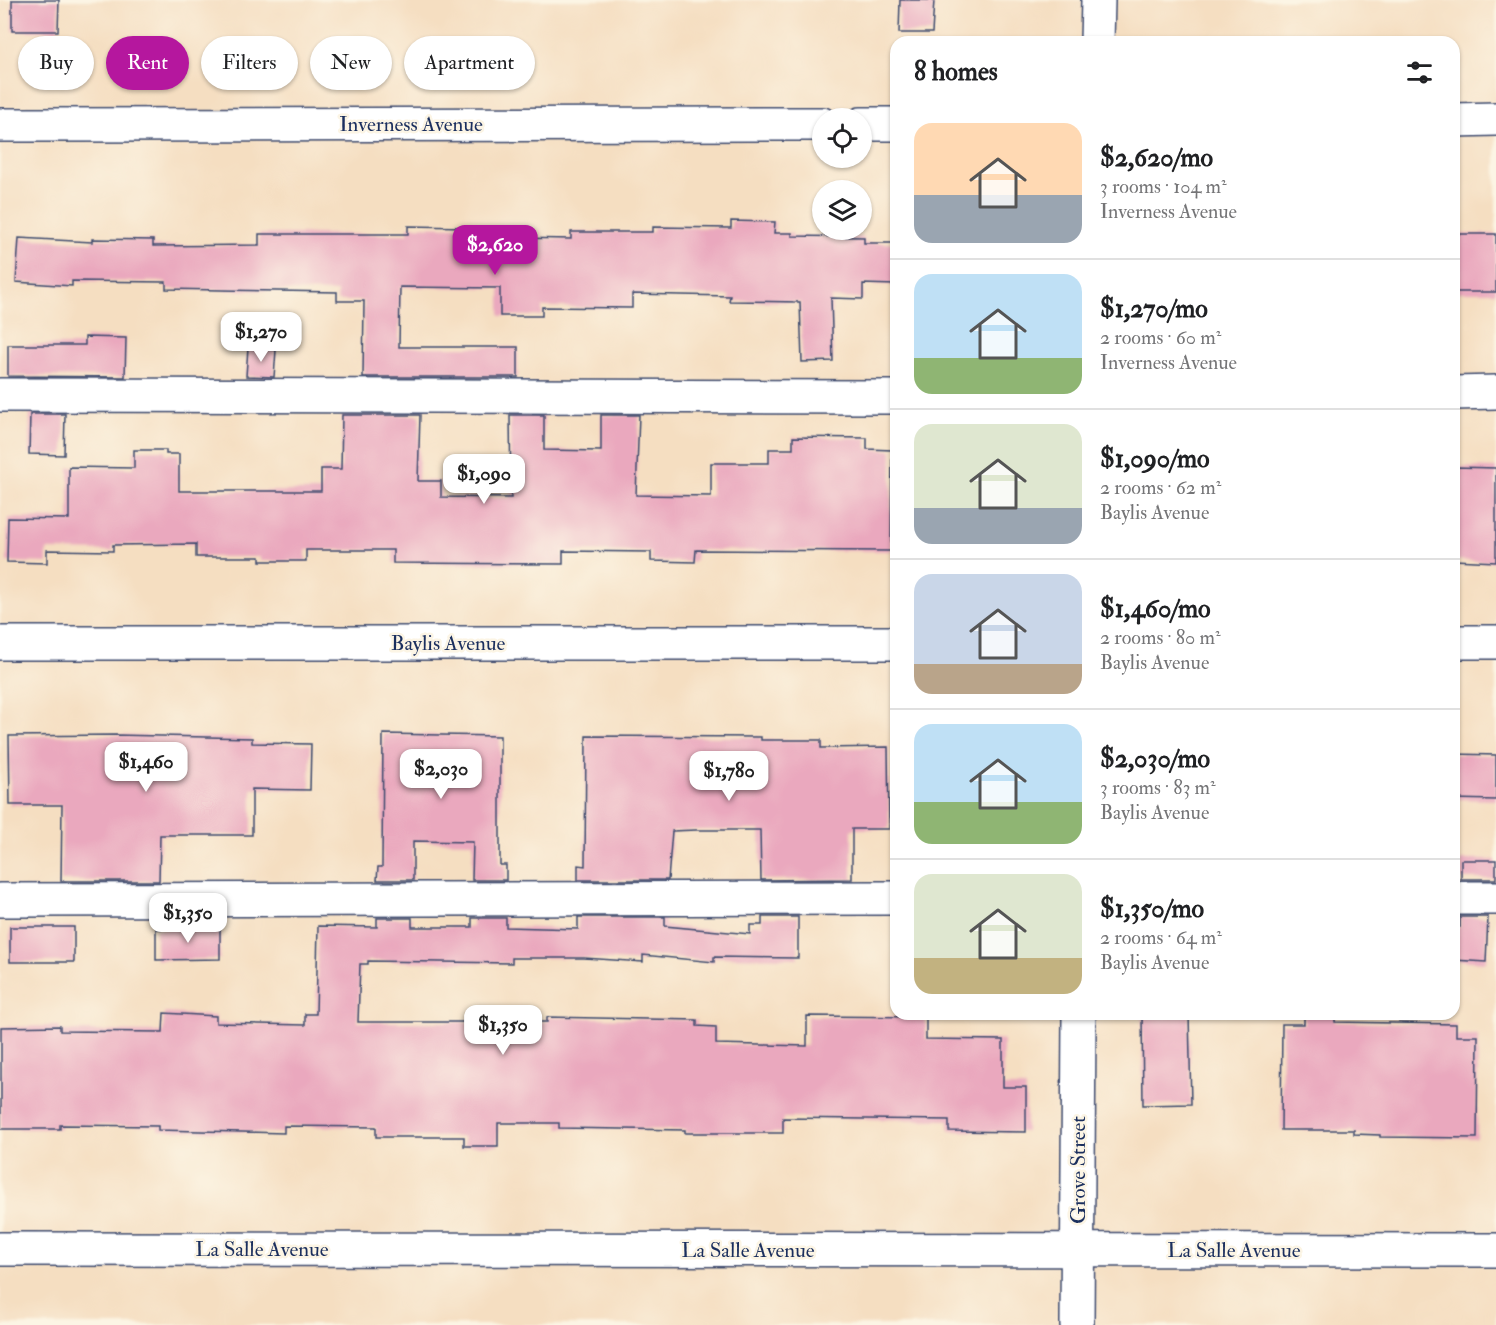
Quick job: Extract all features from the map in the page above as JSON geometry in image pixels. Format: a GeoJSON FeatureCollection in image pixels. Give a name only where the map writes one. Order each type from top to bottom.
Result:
{"type":"FeatureCollection","features":[{"type":"Feature","properties":{"kind":"street"},"geometry":{"type":"LineString","coordinates":[[1097,36],[1098,0]]}},
{"type":"Feature","properties":{"kind":"street"},"geometry":{"type":"LineString","coordinates":[[1460,120],[1496,119]]}},
{"type":"Feature","properties":{"kind":"street","name":"Inverness Avenue"},"geometry":{"type":"LineString","coordinates":[[0,124],[812,124]]}},
{"type":"Feature","properties":{"kind":"street"},"geometry":{"type":"LineString","coordinates":[[872,124],[890,124]]}},
{"type":"Feature","properties":{"kind":"street"},"geometry":{"type":"LineString","coordinates":[[1460,393],[1496,392]]}},
{"type":"Feature","properties":{"kind":"street"},"geometry":{"type":"LineString","coordinates":[[0,395],[890,397]]}},
{"type":"Feature","properties":{"kind":"street"},"geometry":{"type":"LineString","coordinates":[[1460,642],[1496,642]]}},
{"type":"Feature","properties":{"kind":"street","name":"Baylis Avenue"},"geometry":{"type":"LineString","coordinates":[[0,643],[890,643]]}},
{"type":"Feature","properties":{"kind":"street"},"geometry":{"type":"LineString","coordinates":[[0,900],[890,898]]}},
{"type":"Feature","properties":{"kind":"street"},"geometry":{"type":"LineString","coordinates":[[1460,898],[1496,898]]}},
{"type":"Feature","properties":{"kind":"street","name":"Grove Street"},"geometry":{"type":"LineString","coordinates":[[1077,1325],[1079,1020]]}},
{"type":"Feature","properties":{"kind":"street","name":"La Salle Avenue"},"geometry":{"type":"LineString","coordinates":[[0,1249],[1496,1250]]}},
{"type":"Feature","properties":{"kind":"building"},"geometry":{"type":"Polygon","coordinates":[[[12,0],[59,0],[58,31],[12,31],[12,0]]]}},
{"type":"Feature","properties":{"kind":"building"},"geometry":{"type":"Polygon","coordinates":[[[900,0],[934,0],[932,33],[899,33],[900,0]]]}},
{"type":"Feature","properties":{"kind":"building"},"geometry":{"type":"Polygon","coordinates":[[[731,221],[775,222],[774,233],[812,236],[812,240],[864,240],[864,243],[890,243],[890,285],[863,284],[863,299],[831,298],[833,361],[802,362],[800,302],[729,301],[730,296],[632,294],[632,308],[542,307],[542,316],[500,316],[500,288],[400,287],[399,347],[518,347],[518,377],[363,377],[364,301],[337,301],[337,292],[166,289],[166,282],[72,281],[72,286],[16,282],[19,238],[92,242],[92,239],[153,240],[153,246],[259,245],[259,234],[408,234],[408,226],[467,227],[467,237],[571,239],[571,232],[653,232],[653,227],[731,228],[731,221]]]}},
{"type":"Feature","properties":{"kind":"building"},"geometry":{"type":"Polygon","coordinates":[[[1460,234],[1496,234],[1496,292],[1460,292],[1460,234]]]}},
{"type":"Feature","properties":{"kind":"building"},"geometry":{"type":"Polygon","coordinates":[[[85,337],[126,338],[125,377],[8,376],[8,345],[85,345],[85,337]]]}},
{"type":"Feature","properties":{"kind":"building"},"geometry":{"type":"Polygon","coordinates":[[[248,348],[276,350],[274,377],[246,376],[248,348]]]}},
{"type":"Feature","properties":{"kind":"building"},"geometry":{"type":"Polygon","coordinates":[[[30,414],[65,414],[64,455],[29,454],[30,414]]]}},
{"type":"Feature","properties":{"kind":"building"},"geometry":{"type":"Polygon","coordinates":[[[342,415],[420,415],[418,481],[441,481],[441,497],[511,498],[510,415],[544,415],[544,450],[601,451],[601,415],[639,415],[636,495],[711,496],[711,463],[769,463],[769,449],[793,449],[793,437],[867,438],[867,449],[890,450],[890,551],[696,550],[695,562],[651,561],[651,552],[563,551],[563,564],[393,563],[393,550],[306,550],[306,561],[260,561],[260,557],[196,557],[196,544],[113,545],[113,551],[47,550],[47,563],[7,562],[8,518],[69,519],[69,467],[134,468],[134,450],[166,450],[166,454],[179,454],[179,491],[321,491],[321,469],[341,469],[342,415]]]}},
{"type":"Feature","properties":{"kind":"building"},"geometry":{"type":"Polygon","coordinates":[[[1460,467],[1496,468],[1496,562],[1460,560],[1460,467]]]}},
{"type":"Feature","properties":{"kind":"building"},"geometry":{"type":"Polygon","coordinates":[[[383,734],[500,736],[500,865],[506,865],[506,880],[472,880],[473,842],[413,841],[413,880],[377,880],[378,867],[382,867],[383,734]]]}},
{"type":"Feature","properties":{"kind":"building"},"geometry":{"type":"Polygon","coordinates":[[[115,735],[252,738],[252,743],[311,744],[310,790],[252,789],[252,835],[160,835],[159,881],[61,881],[62,805],[10,805],[9,736],[115,735]]]}},
{"type":"Feature","properties":{"kind":"building"},"geometry":{"type":"Polygon","coordinates":[[[586,736],[761,737],[761,740],[821,740],[821,748],[888,747],[889,829],[852,829],[852,879],[761,880],[760,830],[696,830],[672,831],[668,880],[578,880],[578,865],[585,866],[586,736]]]}},
{"type":"Feature","properties":{"kind":"building"},"geometry":{"type":"Polygon","coordinates":[[[1460,754],[1496,755],[1496,800],[1460,799],[1460,754]]]}},
{"type":"Feature","properties":{"kind":"building"},"geometry":{"type":"Polygon","coordinates":[[[1461,860],[1496,860],[1496,879],[1461,879],[1461,860]]]}},
{"type":"Feature","properties":{"kind":"building"},"geometry":{"type":"Polygon","coordinates":[[[578,917],[665,917],[665,926],[750,934],[750,925],[762,925],[762,917],[798,917],[798,958],[714,957],[714,962],[643,955],[643,962],[584,958],[512,958],[512,963],[368,961],[368,964],[360,964],[358,1022],[547,1022],[547,1017],[697,1020],[697,1026],[716,1027],[716,1044],[807,1046],[807,1016],[890,1017],[890,1020],[926,1020],[926,1039],[1003,1040],[1003,1087],[1026,1087],[1026,1132],[949,1131],[949,1120],[783,1118],[783,1133],[685,1133],[685,1130],[559,1128],[559,1123],[498,1123],[498,1146],[464,1146],[464,1137],[376,1137],[376,1127],[284,1126],[284,1133],[158,1130],[158,1126],[60,1125],[60,1129],[1,1129],[1,1027],[60,1026],[60,1031],[163,1032],[164,1013],[216,1016],[216,1023],[305,1025],[305,1014],[316,1014],[318,926],[377,927],[377,918],[412,918],[412,927],[472,927],[472,918],[506,918],[506,927],[578,929],[578,917]]]}},
{"type":"Feature","properties":{"kind":"building"},"geometry":{"type":"Polygon","coordinates":[[[1460,917],[1488,917],[1486,962],[1460,960],[1460,917]]]}},
{"type":"Feature","properties":{"kind":"building"},"geometry":{"type":"Polygon","coordinates":[[[10,927],[74,927],[74,962],[10,962],[10,927]]]}},
{"type":"Feature","properties":{"kind":"building"},"geometry":{"type":"Polygon","coordinates":[[[220,928],[220,959],[156,960],[156,929],[220,928]]]}},
{"type":"Feature","properties":{"kind":"building"},"geometry":{"type":"Polygon","coordinates":[[[1142,1020],[1189,1020],[1191,1104],[1143,1105],[1142,1020]]]}},
{"type":"Feature","properties":{"kind":"building"},"geometry":{"type":"Polygon","coordinates":[[[1304,1020],[1335,1020],[1335,1022],[1456,1024],[1456,1036],[1478,1036],[1477,1138],[1380,1137],[1380,1135],[1354,1134],[1354,1130],[1281,1130],[1282,1024],[1304,1024],[1304,1020]]]}}]}
